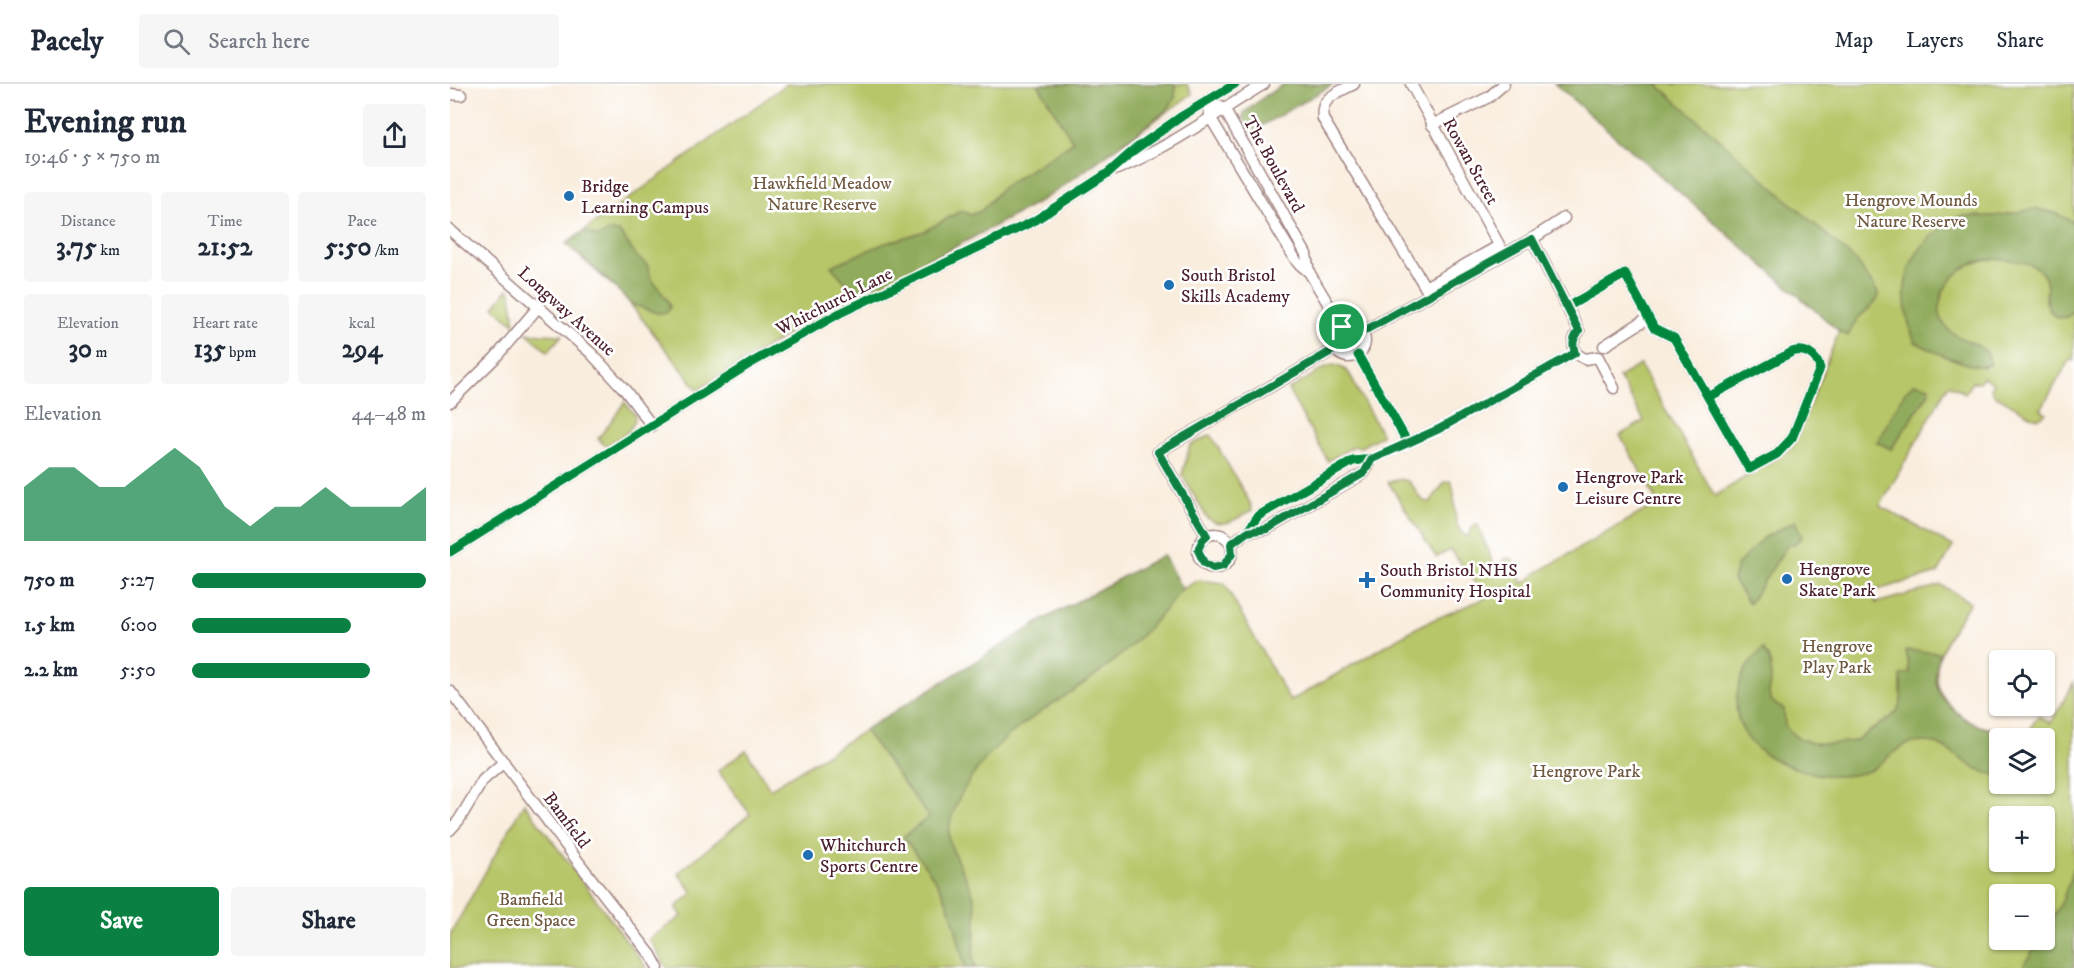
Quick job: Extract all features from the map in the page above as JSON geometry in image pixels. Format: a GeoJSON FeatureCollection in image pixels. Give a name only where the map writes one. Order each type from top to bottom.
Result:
{"type":"FeatureCollection","features":[{"type":"Feature","properties":{"kind":"street","name":"Whitchurch Lane"},"geometry":{"type":"LineString","coordinates":[[450,552],[751,363],[840,313],[1021,228],[1108,173],[1134,150],[1235,84]]}},
{"type":"Feature","properties":{"kind":"street","name":"Whitchurch Lane"},"geometry":{"type":"LineString","coordinates":[[1108,173],[1133,163],[1264,84]]}},
{"type":"Feature","properties":{"kind":"street"},"geometry":{"type":"LineString","coordinates":[[1354,84],[1328,98],[1321,110],[1323,118],[1427,291]]}},
{"type":"Feature","properties":{"kind":"street","name":"Rowan Street"},"geometry":{"type":"LineString","coordinates":[[1411,84],[1499,251]]}},
{"type":"Feature","properties":{"kind":"street"},"geometry":{"type":"LineString","coordinates":[[1432,125],[1488,97],[1504,84]]}},
{"type":"Feature","properties":{"kind":"street","name":"The Boulevard"},"geometry":{"type":"LineString","coordinates":[[1209,100],[1224,109],[1306,254],[1309,272]]}},
{"type":"Feature","properties":{"kind":"street","name":"The Boulevard"},"geometry":{"type":"LineString","coordinates":[[1209,100],[1210,117],[1297,262],[1309,272],[1342,327]]}},
{"type":"Feature","properties":{"kind":"street"},"geometry":{"type":"LineString","coordinates":[[1362,332],[1427,291],[1499,251],[1532,239],[1564,218]]}},
{"type":"Feature","properties":{"kind":"street","name":"Longway Avenue"},"geometry":{"type":"LineString","coordinates":[[450,230],[603,365],[652,426]]}},
{"type":"Feature","properties":{"kind":"street"},"geometry":{"type":"LineString","coordinates":[[1532,239],[1579,331],[1574,337],[1575,353],[1585,359],[1598,357],[1614,388]]}},
{"type":"Feature","properties":{"kind":"street"},"geometry":{"type":"LineString","coordinates":[[1567,307],[1625,274],[1654,328],[1674,338],[1749,470],[1777,454],[1792,438],[1820,368],[1815,357],[1800,350],[1792,352],[1708,397]]}},
{"type":"Feature","properties":{"kind":"street"},"geometry":{"type":"LineString","coordinates":[[452,395],[495,358],[538,306]]}},
{"type":"Feature","properties":{"kind":"street"},"geometry":{"type":"LineString","coordinates":[[1604,346],[1648,318]]}},
{"type":"Feature","properties":{"kind":"street"},"geometry":{"type":"LineString","coordinates":[[1356,326],[1362,332],[1365,339],[1364,348],[1358,355],[1349,357],[1341,355],[1335,349],[1333,343],[1335,333],[1342,327],[1356,326]]}},
{"type":"Feature","properties":{"kind":"street"},"geometry":{"type":"LineString","coordinates":[[1207,536],[1158,452],[1335,349]]}},
{"type":"Feature","properties":{"kind":"street"},"geometry":{"type":"LineString","coordinates":[[1231,544],[1247,532],[1258,516],[1353,461],[1372,459],[1439,429],[1575,353]]}},
{"type":"Feature","properties":{"kind":"street"},"geometry":{"type":"LineString","coordinates":[[1358,355],[1408,443]]}},
{"type":"Feature","properties":{"kind":"street"},"geometry":{"type":"LineString","coordinates":[[1247,532],[1267,529],[1329,494],[1364,473],[1372,459]]}},
{"type":"Feature","properties":{"kind":"street"},"geometry":{"type":"LineString","coordinates":[[1220,535],[1231,544],[1232,554],[1223,566],[1213,568],[1196,561],[1200,545],[1207,536],[1220,535]]}},
{"type":"Feature","properties":{"kind":"street","name":"Bamfield"},"geometry":{"type":"LineString","coordinates":[[450,691],[651,955],[658,968]]}},
{"type":"Feature","properties":{"kind":"street"},"geometry":{"type":"LineString","coordinates":[[450,830],[459,820],[483,780],[504,762]]}},
{"type":"Feature","properties":{"kind":"green space","name":"Hawkfield Meadow Nature Reserve"},"geometry":{"type":"Polygon","coordinates":[[[787,84],[1187,84],[1192,94],[1037,203],[793,331],[698,390],[624,296],[566,244],[787,84]]]}},
{"type":"Feature","properties":{"kind":"green space"},"geometry":{"type":"Polygon","coordinates":[[[1038,84],[1176,84],[1175,98],[1167,110],[1059,189],[859,298],[831,266],[883,244],[925,231],[962,210],[970,215],[981,211],[1002,188],[1073,142],[1038,84]]]}},
{"type":"Feature","properties":{"kind":"green space"},"geometry":{"type":"Polygon","coordinates":[[[1284,84],[1334,84],[1251,132],[1243,117],[1244,113],[1284,84]]]}},
{"type":"Feature","properties":{"kind":"green space","name":"Hengrove Park"},"geometry":{"type":"Polygon","coordinates":[[[1555,84],[2074,84],[2074,259],[2041,271],[2047,282],[2046,302],[2057,317],[2067,317],[2074,311],[2074,361],[2070,359],[2041,409],[2046,413],[2040,418],[2033,417],[1993,394],[1991,389],[1993,383],[1983,377],[1979,382],[1972,382],[1965,393],[1949,384],[1880,506],[1953,546],[1938,573],[1873,591],[1876,603],[1941,585],[1970,602],[1941,654],[1937,667],[1937,680],[1941,693],[1954,709],[1973,723],[1989,728],[1989,794],[2055,794],[2055,728],[2030,728],[2038,716],[2051,723],[2074,682],[2074,968],[667,968],[649,939],[682,916],[676,907],[693,893],[678,873],[750,814],[718,771],[746,750],[770,789],[1043,620],[1163,555],[1182,589],[1199,580],[1224,583],[1290,701],[1423,624],[1486,598],[1451,550],[1436,557],[1388,482],[1398,479],[1406,480],[1420,498],[1430,502],[1445,482],[1451,481],[1456,518],[1461,532],[1467,537],[1477,524],[1494,565],[1498,569],[1506,558],[1512,559],[1522,583],[1658,503],[1620,435],[1644,421],[1619,377],[1640,365],[1715,496],[1792,448],[1839,331],[1555,84]],[[1957,336],[1944,356],[1984,367],[1990,363],[1986,351],[1957,336]],[[1929,393],[1877,442],[1891,449],[1929,393]]]}},
{"type":"Feature","properties":{"kind":"green space"},"geometry":{"type":"Polygon","coordinates":[[[1555,84],[1657,84],[1857,262],[1877,291],[1879,296],[1875,303],[1857,319],[1848,336],[1839,331],[1555,84]]]}},
{"type":"Feature","properties":{"kind":"green space"},"geometry":{"type":"Polygon","coordinates":[[[2035,209],[2052,212],[2074,222],[2074,311],[2062,318],[2052,313],[2048,308],[2044,276],[2033,266],[2005,259],[1986,260],[1969,265],[1952,279],[1942,294],[1940,311],[1942,319],[1954,334],[1985,351],[1989,356],[1989,365],[1963,363],[1915,342],[1906,312],[1906,284],[1914,257],[1923,245],[1948,222],[1957,217],[1996,216],[2035,209]]]}},
{"type":"Feature","properties":{"kind":"green space"},"geometry":{"type":"Polygon","coordinates":[[[585,231],[598,237],[610,231],[619,232],[623,236],[636,256],[647,265],[651,278],[668,301],[670,307],[667,313],[657,313],[631,304],[611,283],[566,244],[585,231]]]}},
{"type":"Feature","properties":{"kind":"green space"},"geometry":{"type":"Polygon","coordinates":[[[508,289],[511,292],[515,325],[494,307],[508,289]]]}},
{"type":"Feature","properties":{"kind":"green space"},"geometry":{"type":"Polygon","coordinates":[[[527,333],[559,335],[562,335],[548,352],[527,333]]]}},
{"type":"Feature","properties":{"kind":"green space"},"geometry":{"type":"Polygon","coordinates":[[[1334,365],[1350,375],[1382,435],[1361,447],[1354,446],[1328,461],[1288,390],[1328,366],[1334,365]]]}},
{"type":"Feature","properties":{"kind":"green space"},"geometry":{"type":"Polygon","coordinates":[[[1915,383],[1929,387],[1929,393],[1891,449],[1877,442],[1905,392],[1915,383]]]}},
{"type":"Feature","properties":{"kind":"green space"},"geometry":{"type":"Polygon","coordinates":[[[625,402],[635,415],[632,426],[625,434],[606,446],[598,439],[625,402]]]}},
{"type":"Feature","properties":{"kind":"green space"},"geometry":{"type":"Polygon","coordinates":[[[1211,435],[1252,510],[1230,522],[1219,523],[1207,518],[1182,475],[1190,445],[1211,435]]]}},
{"type":"Feature","properties":{"kind":"green space"},"geometry":{"type":"Polygon","coordinates":[[[1795,521],[1802,537],[1793,545],[1789,543],[1749,604],[1733,580],[1737,565],[1763,538],[1795,521]]]}},
{"type":"Feature","properties":{"kind":"green space"},"geometry":{"type":"Polygon","coordinates":[[[1163,555],[1182,589],[1166,609],[1113,662],[1012,732],[978,768],[958,801],[950,823],[950,841],[974,897],[976,912],[973,960],[976,968],[965,968],[954,924],[943,893],[903,837],[929,817],[864,730],[1043,620],[1163,555]]]}},
{"type":"Feature","properties":{"kind":"green space"},"geometry":{"type":"Polygon","coordinates":[[[1763,649],[1769,658],[1771,674],[1769,696],[1776,705],[1784,709],[1785,725],[1789,731],[1798,738],[1812,743],[1831,744],[1855,741],[1897,711],[1901,702],[1901,675],[1910,673],[1906,650],[1940,653],[1936,681],[1942,697],[1962,717],[1989,728],[1989,773],[1969,764],[1943,747],[1926,742],[1901,747],[1871,770],[1844,776],[1816,774],[1774,759],[1758,749],[1747,737],[1740,725],[1737,712],[1736,698],[1739,685],[1744,672],[1763,649]]]}},
{"type":"Feature","properties":{"kind":"green space","name":"Bamfield Green Space"},"geometry":{"type":"Polygon","coordinates":[[[524,803],[647,968],[450,968],[450,935],[524,803]]]}},
{"type":"Feature","properties":{"kind":"green space"},"geometry":{"type":"Polygon","coordinates":[[[2074,868],[2074,968],[2022,968],[2033,950],[2055,950],[2055,914],[2074,868]]]}},
{"type":"Feature","properties":{"kind":"cycle path"},"geometry":{"type":"LineString","coordinates":[[450,552],[751,363],[840,313],[1034,221],[1108,173],[1134,150],[1182,116],[1235,84]]}},
{"type":"Feature","properties":{"kind":"cycle path"},"geometry":{"type":"LineString","coordinates":[[1567,307],[1625,274],[1654,328],[1674,338],[1749,469],[1777,454],[1792,438],[1820,368],[1816,359],[1806,352],[1792,352],[1708,397]]}},
{"type":"Feature","properties":{"kind":"cycle path"},"geometry":{"type":"LineString","coordinates":[[1247,532],[1258,516],[1353,461],[1372,459],[1439,429],[1575,353]]}},
{"type":"Feature","properties":{"kind":"cycle path"},"geometry":{"type":"LineString","coordinates":[[1358,355],[1408,443]]}},
{"type":"Feature","properties":{"kind":"place","name":"Bridge Learning Campus"},"geometry":{"type":"Point","coordinates":[569,196]}},
{"type":"Feature","properties":{"kind":"place","name":"South Bristol Skills Academy"},"geometry":{"type":"Point","coordinates":[1169,285]}},
{"type":"Feature","properties":{"kind":"place","name":"Hengrove Park Leisure Centre"},"geometry":{"type":"Point","coordinates":[1563,487]}},
{"type":"Feature","properties":{"kind":"place","name":"Hengrove Skate Park"},"geometry":{"type":"Point","coordinates":[1787,579]}},
{"type":"Feature","properties":{"kind":"place","name":"South Bristol NHS Community Hospital"},"geometry":{"type":"Point","coordinates":[1367,580]}},
{"type":"Feature","properties":{"kind":"place","name":"Whitchurch Sports Centre"},"geometry":{"type":"Point","coordinates":[808,855]}},
{"type":"Feature","properties":{"kind":"route"},"geometry":{"type":"LineString","coordinates":[[1532,239],[1579,331],[1574,337],[1575,353],[1439,429],[1372,459],[1364,473],[1329,494],[1267,529],[1247,532],[1239,537],[1231,544],[1232,554],[1223,566],[1213,568],[1208,566],[1201,559],[1198,550],[1207,536],[1158,452],[1335,349],[1333,343],[1335,333],[1342,327],[1356,326],[1362,332],[1532,239]]}},
{"type":"Feature","properties":{"kind":"park label","name":"Hengrove Mounds Nature Reserve"},"geometry":{"type":"Point","coordinates":[1911,210]}},
{"type":"Feature","properties":{"kind":"park label","name":"Hengrove Play Park"},"geometry":{"type":"Point","coordinates":[1837,656]}}]}
